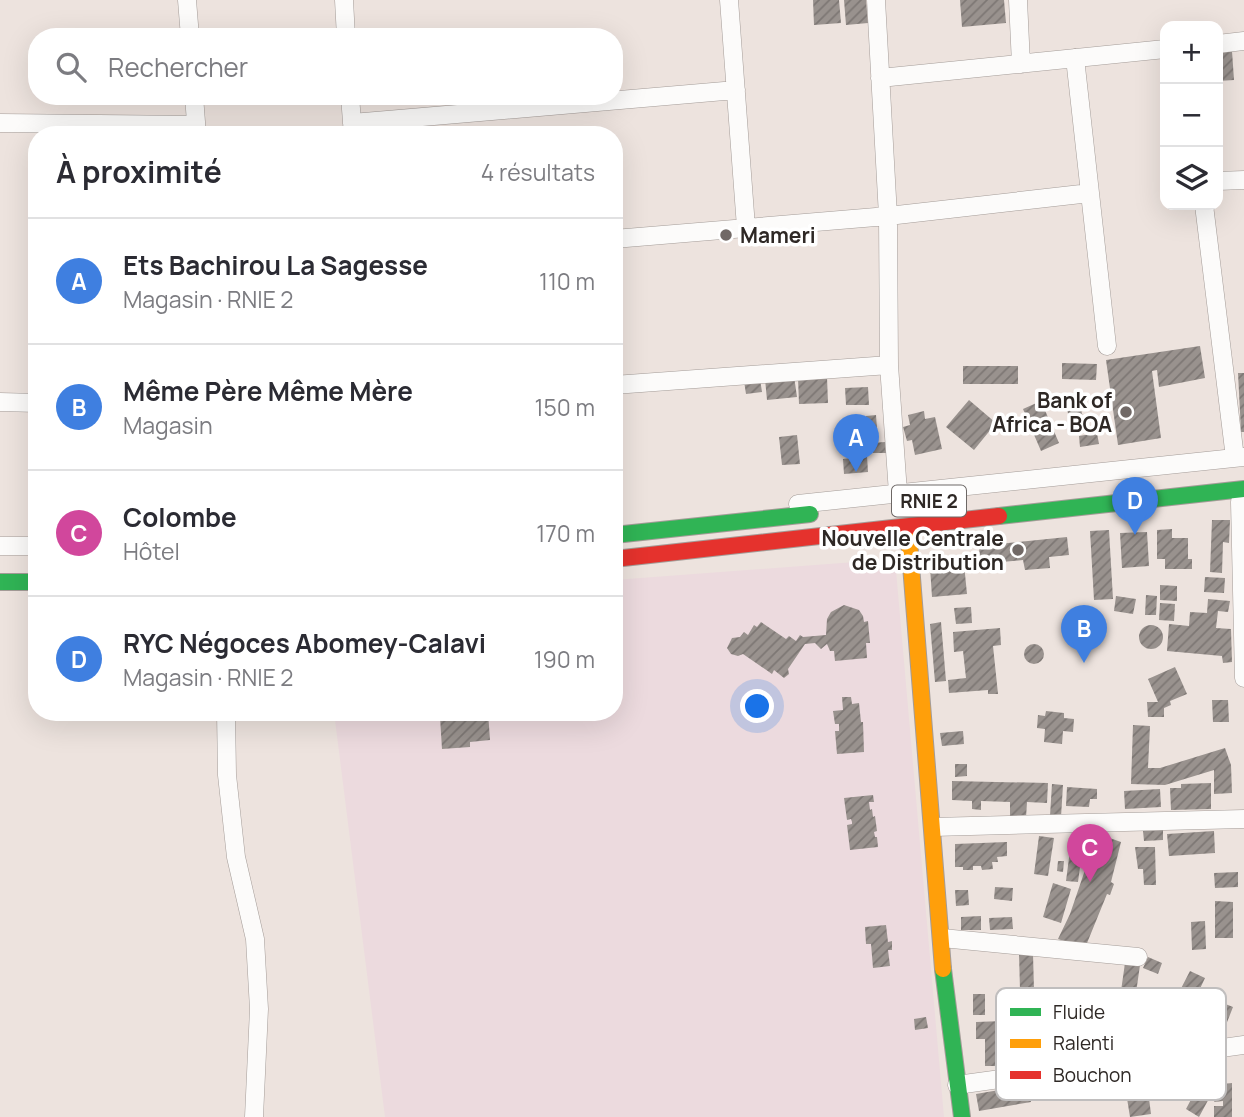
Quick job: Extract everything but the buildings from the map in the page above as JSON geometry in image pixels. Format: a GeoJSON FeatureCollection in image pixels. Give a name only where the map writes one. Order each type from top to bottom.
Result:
{"type":"FeatureCollection","features":[{"type":"Feature","properties":{"kind":"main road","name":"RNIE 2"},"geometry":{"type":"LineString","coordinates":[[623,534],[1180,473],[1241,461]]}},
{"type":"Feature","properties":{"kind":"main road","name":"RNIE 2"},"geometry":{"type":"LineString","coordinates":[[623,558],[1243,497]]}},
{"type":"Feature","properties":{"kind":"main road"},"geometry":{"type":"LineString","coordinates":[[623,574],[1243,497]]}},
{"type":"Feature","properties":{"kind":"main road"},"geometry":{"type":"LineString","coordinates":[[909,540],[945,998],[962,1117]]}},
{"type":"Feature","properties":{"kind":"main road"},"geometry":{"type":"LineString","coordinates":[[0,561],[28,561]]}},
{"type":"Feature","properties":{"kind":"main road"},"geometry":{"type":"LineString","coordinates":[[0,582],[28,582]]}},
{"type":"Feature","properties":{"kind":"street"},"geometry":{"type":"LineString","coordinates":[[187,0],[189,28]]}},
{"type":"Feature","properties":{"kind":"street"},"geometry":{"type":"LineString","coordinates":[[344,0],[346,28]]}},
{"type":"Feature","properties":{"kind":"street"},"geometry":{"type":"LineString","coordinates":[[729,0],[746,227]]}},
{"type":"Feature","properties":{"kind":"street"},"geometry":{"type":"LineString","coordinates":[[876,0],[888,216],[890,365],[898,494]]}},
{"type":"Feature","properties":{"kind":"street"},"geometry":{"type":"LineString","coordinates":[[1018,0],[1021,64]]}},
{"type":"Feature","properties":{"kind":"street"},"geometry":{"type":"LineString","coordinates":[[1223,43],[1244,41]]}},
{"type":"Feature","properties":{"kind":"street"},"geometry":{"type":"LineString","coordinates":[[880,78],[1160,50]]}},
{"type":"Feature","properties":{"kind":"street"},"geometry":{"type":"LineString","coordinates":[[1075,58],[1107,346]]}},
{"type":"Feature","properties":{"kind":"street"},"geometry":{"type":"LineString","coordinates":[[623,101],[736,90]]}},
{"type":"Feature","properties":{"kind":"street"},"geometry":{"type":"LineString","coordinates":[[195,105],[196,126]]}},
{"type":"Feature","properties":{"kind":"street"},"geometry":{"type":"LineString","coordinates":[[351,105],[352,126]]}},
{"type":"Feature","properties":{"kind":"street"},"geometry":{"type":"LineString","coordinates":[[382,126],[588,105]]}},
{"type":"Feature","properties":{"kind":"street"},"geometry":{"type":"LineString","coordinates":[[0,123],[84,126]]}},
{"type":"Feature","properties":{"kind":"street"},"geometry":{"type":"LineString","coordinates":[[1223,181],[1244,180]]}},
{"type":"Feature","properties":{"kind":"street"},"geometry":{"type":"LineString","coordinates":[[623,238],[888,216],[1090,193]]}},
{"type":"Feature","properties":{"kind":"street"},"geometry":{"type":"LineString","coordinates":[[623,522],[1241,461],[1205,210]]}},
{"type":"Feature","properties":{"kind":"street"},"geometry":{"type":"LineString","coordinates":[[623,384],[890,365]]}},
{"type":"Feature","properties":{"kind":"street"},"geometry":{"type":"LineString","coordinates":[[0,402],[28,403]]}},
{"type":"Feature","properties":{"kind":"street"},"geometry":{"type":"LineString","coordinates":[[1243,497],[1244,678]]}},
{"type":"Feature","properties":{"kind":"street"},"geometry":{"type":"LineString","coordinates":[[0,545],[28,546]]}},
{"type":"Feature","properties":{"kind":"street"},"geometry":{"type":"LineString","coordinates":[[0,596],[28,596]]}},
{"type":"Feature","properties":{"kind":"street"},"geometry":{"type":"LineString","coordinates":[[226,721],[228,775],[236,857],[255,939],[259,1009],[254,1117]]}},
{"type":"Feature","properties":{"kind":"street"},"geometry":{"type":"LineString","coordinates":[[933,827],[1244,819]]}},
{"type":"Feature","properties":{"kind":"street"},"geometry":{"type":"LineString","coordinates":[[942,938],[1138,957]]}},
{"type":"Feature","properties":{"kind":"street"},"geometry":{"type":"LineString","coordinates":[[1226,1048],[1244,1045]]}},
{"type":"Feature","properties":{"kind":"street"},"geometry":{"type":"LineString","coordinates":[[957,1085],[996,1080]]}},
{"type":"Feature","properties":{"kind":"shaded area"},"geometry":{"type":"Polygon","coordinates":[[[895,559],[944,1117],[385,1117],[335,721],[623,721],[623,579],[895,559]]]}},
{"type":"Feature","properties":{"kind":"traffic: fast"},"geometry":{"type":"LineString","coordinates":[[999,516],[1244,489]]}},
{"type":"Feature","properties":{"kind":"traffic: fast"},"geometry":{"type":"LineString","coordinates":[[623,534],[810,514]]}},
{"type":"Feature","properties":{"kind":"traffic: fast"},"geometry":{"type":"LineString","coordinates":[[0,582],[28,582]]}},
{"type":"Feature","properties":{"kind":"traffic: fast"},"geometry":{"type":"LineString","coordinates":[[943,969],[962,1117]]}},
{"type":"Feature","properties":{"kind":"traffic: slow"},"geometry":{"type":"LineString","coordinates":[[909,540],[943,969]]}},
{"type":"Feature","properties":{"kind":"traffic: jam"},"geometry":{"type":"LineString","coordinates":[[623,558],[999,516]]}},
{"type":"Feature","properties":{"kind":"place","name":"Mameri"},"geometry":{"type":"Point","coordinates":[726,235]}},
{"type":"Feature","properties":{"kind":"place","name":"Bank of Africa - BOA"},"geometry":{"type":"Point","coordinates":[1126,412]}},
{"type":"Feature","properties":{"kind":"place","name":"Ets Bachirou La Sagesse"},"geometry":{"type":"Point","coordinates":[856,472]}},
{"type":"Feature","properties":{"kind":"place","name":"RYC Négoces Abomey-Calavi"},"geometry":{"type":"Point","coordinates":[1135,535]}},
{"type":"Feature","properties":{"kind":"place","name":"Nouvelle Centrale de Distribution"},"geometry":{"type":"Point","coordinates":[1018,550]}},
{"type":"Feature","properties":{"kind":"place","name":"Même Père Même Mère"},"geometry":{"type":"Point","coordinates":[1084,663]}},
{"type":"Feature","properties":{"kind":"place","name":"Colombe"},"geometry":{"type":"Point","coordinates":[1090,882]}}]}
